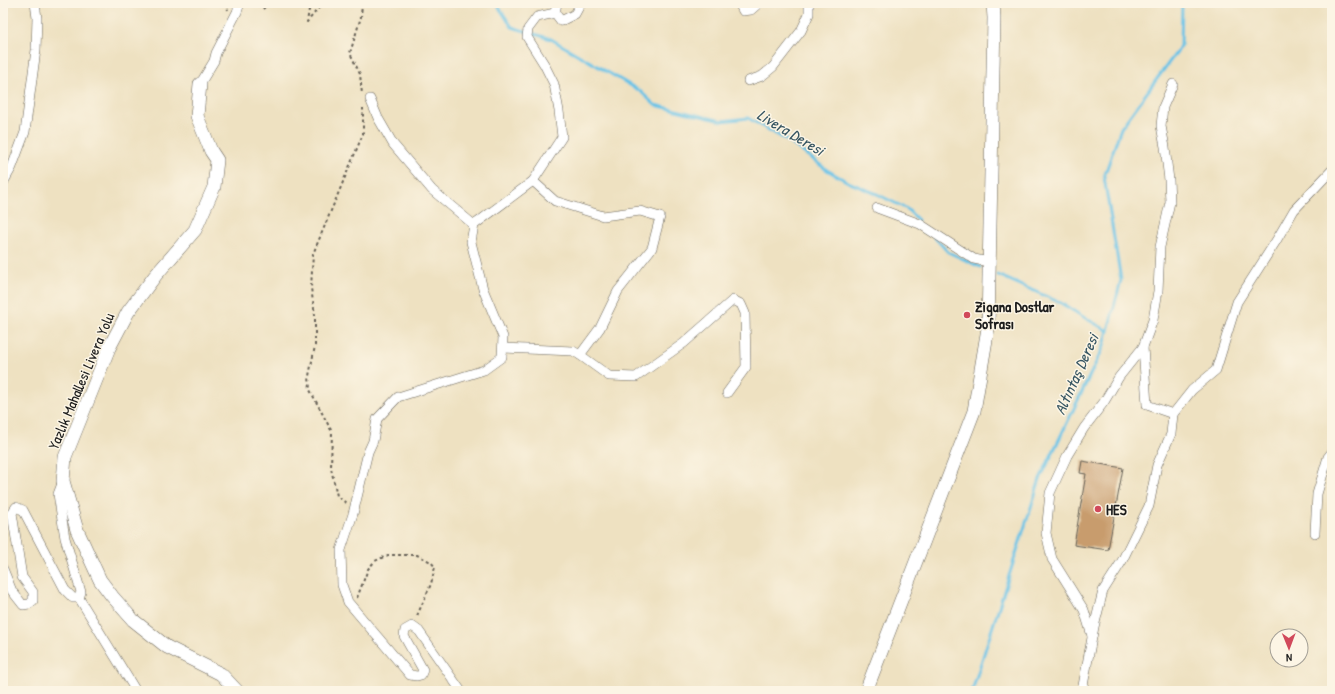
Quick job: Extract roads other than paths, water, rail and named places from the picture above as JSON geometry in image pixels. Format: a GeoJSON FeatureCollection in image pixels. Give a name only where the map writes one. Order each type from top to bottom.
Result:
{"type":"FeatureCollection","features":[{"type":"Feature","properties":{"kind":"street"},"geometry":{"type":"LineString","coordinates":[[3,183],[12,167],[25,132],[36,50],[37,18],[35,3]]}},
{"type":"Feature","properties":{"kind":"street","name":"Yazlık Mahallesi Livera Yolu"},"geometry":{"type":"LineString","coordinates":[[237,691],[221,674],[167,647],[133,620],[112,596],[100,580],[77,530],[63,481],[64,457],[109,348],[128,312],[155,276],[195,230],[214,187],[217,160],[211,151],[197,116],[200,84],[214,61],[216,53],[240,3]]}},
{"type":"Feature","properties":{"kind":"street"},"geometry":{"type":"LineString","coordinates":[[557,3],[555,13],[561,21],[575,14],[581,3]]}},
{"type":"Feature","properties":{"kind":"street"},"geometry":{"type":"LineString","coordinates":[[739,3],[743,11],[751,10],[759,3]]}},
{"type":"Feature","properties":{"kind":"street"},"geometry":{"type":"LineString","coordinates":[[748,81],[762,76],[773,67],[801,31],[809,14],[809,3]]}},
{"type":"Feature","properties":{"kind":"street"},"geometry":{"type":"LineString","coordinates":[[866,691],[974,411],[988,328],[994,26],[993,3]]}},
{"type":"Feature","properties":{"kind":"street"},"geometry":{"type":"LineString","coordinates":[[461,691],[419,631],[412,626],[405,630],[404,636],[423,670],[421,675],[410,676],[348,602],[342,585],[341,550],[352,517],[362,472],[377,419],[398,397],[484,370],[502,357],[503,337],[483,289],[471,242],[474,224],[533,181],[562,137],[554,84],[544,64],[527,37],[528,31],[537,17],[555,13]]}},
{"type":"Feature","properties":{"kind":"street"},"geometry":{"type":"LineString","coordinates":[[1092,636],[1084,610],[1052,559],[1046,533],[1050,494],[1067,456],[1084,428],[1104,402],[1119,377],[1143,347],[1153,320],[1158,291],[1160,247],[1170,202],[1169,180],[1161,126],[1162,107],[1173,84]]}},
{"type":"Feature","properties":{"kind":"street"},"geometry":{"type":"LineString","coordinates":[[365,100],[378,118],[393,144],[432,190],[474,224]]}},
{"type":"Feature","properties":{"kind":"street"},"geometry":{"type":"LineString","coordinates":[[1082,691],[1092,636],[1103,591],[1122,561],[1149,506],[1158,465],[1171,434],[1173,414],[1192,390],[1216,370],[1237,302],[1269,253],[1294,210],[1332,170]]}},
{"type":"Feature","properties":{"kind":"street"},"geometry":{"type":"LineString","coordinates":[[533,181],[555,201],[603,216],[640,211],[660,217],[652,248],[618,291],[600,328],[580,355]]}},
{"type":"Feature","properties":{"kind":"street"},"geometry":{"type":"LineString","coordinates":[[877,208],[920,224],[974,259],[989,262]]}},
{"type":"Feature","properties":{"kind":"street"},"geometry":{"type":"LineString","coordinates":[[503,348],[573,351],[609,376],[636,377],[684,343],[733,300],[741,304],[745,313],[746,367],[727,393]]}},
{"type":"Feature","properties":{"kind":"street"},"geometry":{"type":"LineString","coordinates":[[1143,347],[1147,405],[1173,414]]}},
{"type":"Feature","properties":{"kind":"street"},"geometry":{"type":"LineString","coordinates":[[1315,533],[1317,494],[1328,456],[1332,452]]}},
{"type":"Feature","properties":{"kind":"street"},"geometry":{"type":"LineString","coordinates":[[63,481],[58,494],[65,538],[81,592],[79,598],[136,691]]}},
{"type":"Feature","properties":{"kind":"street"},"geometry":{"type":"LineString","coordinates":[[3,568],[12,590],[23,605],[29,604],[33,601],[33,592],[22,576],[12,513],[16,507],[23,510],[65,590],[73,598],[79,598]]}},
{"type":"Feature","properties":{"kind":"waterway","name":"Livera Deresi"},"geometry":{"type":"LineString","coordinates":[[496,3],[512,27],[551,39],[640,91],[655,105],[722,121],[748,118],[788,141],[827,170],[848,182],[907,209],[918,220]]}},
{"type":"Feature","properties":{"kind":"waterway","name":"Altıntaş Deresi"},"geometry":{"type":"LineString","coordinates":[[972,691],[1040,479],[1104,346],[1121,280],[1104,177],[1121,128],[1181,46],[1182,3]]}},
{"type":"Feature","properties":{"kind":"waterway","name":"Livera Deresi"},"geometry":{"type":"LineString","coordinates":[[934,237],[948,252],[980,267]]}},
{"type":"Feature","properties":{"kind":"waterway","name":"Livera Deresi"},"geometry":{"type":"LineString","coordinates":[[998,275],[1061,303],[1108,331]]}},
{"type":"Feature","properties":{"kind":"place","name":"Zigana Dostlar Sofrası"},"geometry":{"type":"Point","coordinates":[967,315]}},
{"type":"Feature","properties":{"kind":"place","name":"HES"},"geometry":{"type":"Point","coordinates":[1098,509]}}]}
